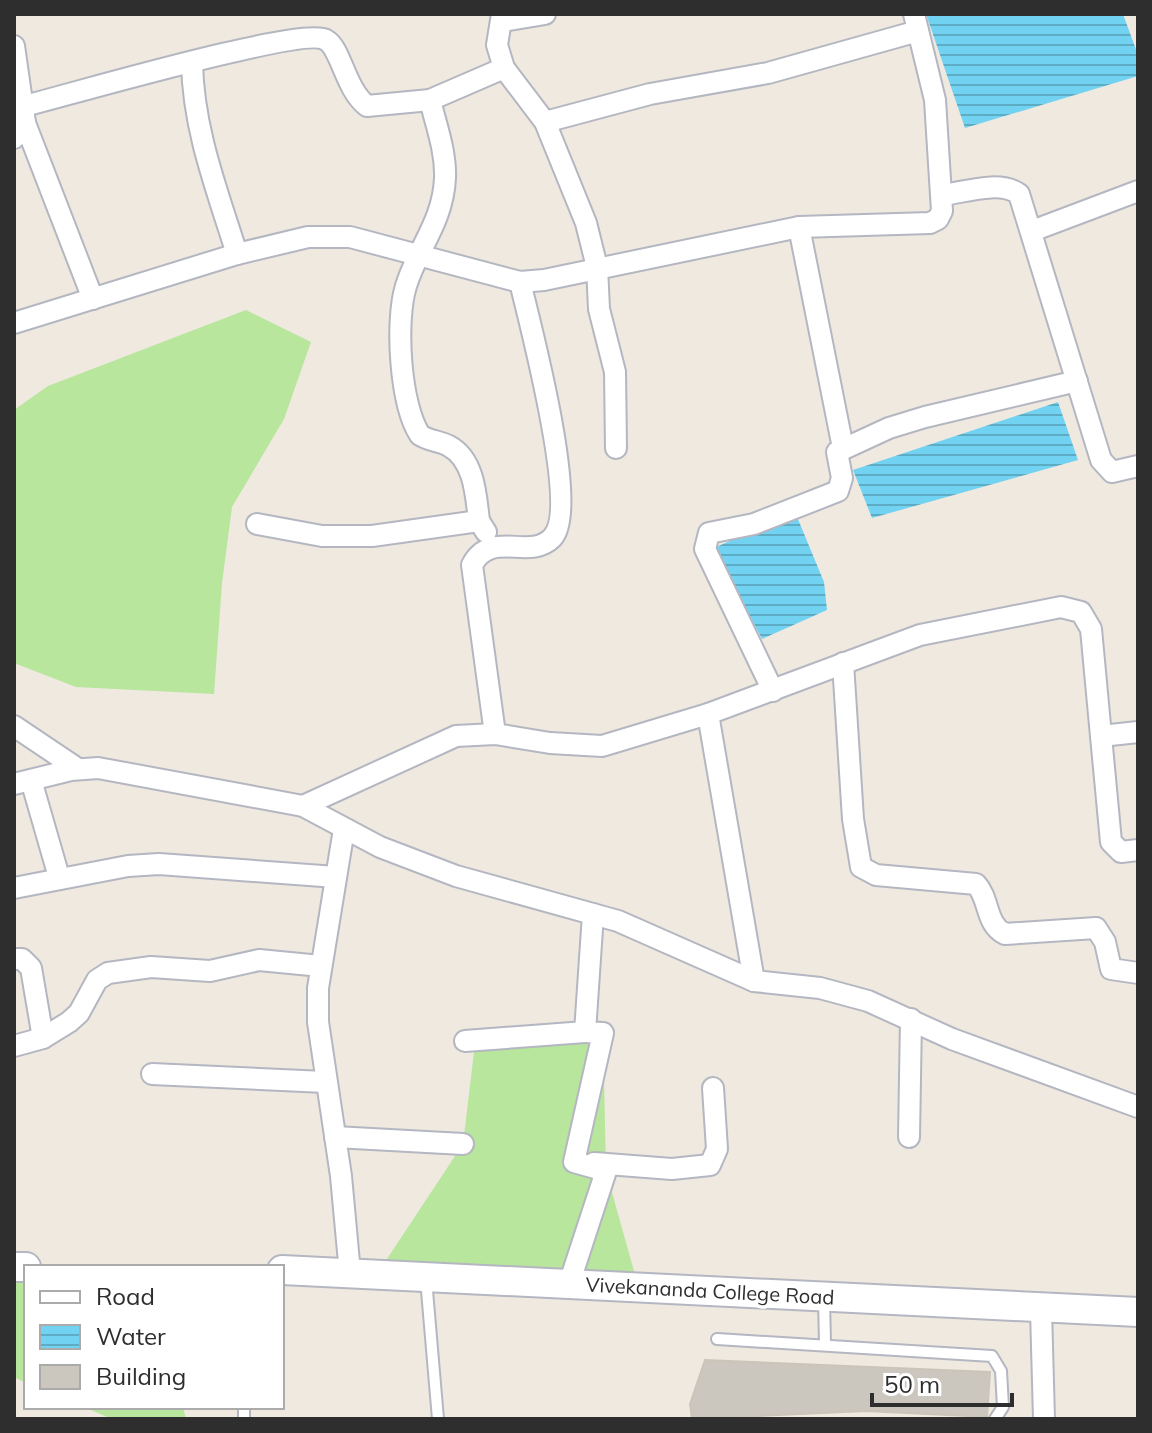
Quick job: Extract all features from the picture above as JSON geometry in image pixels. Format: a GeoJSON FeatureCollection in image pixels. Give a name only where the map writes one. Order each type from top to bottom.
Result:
{"type":"FeatureCollection","features":[{"type":"Feature","properties":{"kind":"street"},"geometry":{"type":"LineString","coordinates":[[545,14],[502,18],[497,45],[504,68],[545,122],[571,180],[597,267],[599,309],[615,372],[616,448]]}},
{"type":"Feature","properties":{"kind":"street"},"geometry":{"type":"LineString","coordinates":[[14,323],[237,254],[308,237],[350,237],[520,282],[544,280],[799,227],[930,223],[938,219],[942,211],[935,100],[916,22],[768,73],[637,97],[545,122]]}},
{"type":"Feature","properties":{"kind":"street"},"geometry":{"type":"LineString","coordinates":[[21,122],[192,62],[252,47],[319,38],[332,46],[355,96],[367,106],[430,100],[504,68]]}},
{"type":"Feature","properties":{"kind":"street"},"geometry":{"type":"LineString","coordinates":[[14,46],[21,122],[93,299]]}},
{"type":"Feature","properties":{"kind":"street"},"geometry":{"type":"LineString","coordinates":[[192,62],[198,133],[237,254]]}},
{"type":"Feature","properties":{"kind":"street"},"geometry":{"type":"LineString","coordinates":[[430,100],[442,143],[445,177],[438,221],[406,283],[401,304],[407,408],[420,435],[450,447],[464,459],[476,493],[479,521],[491,547]]}},
{"type":"Feature","properties":{"kind":"street"},"geometry":{"type":"LineString","coordinates":[[943,195],[1010,188],[1019,194],[1105,467],[1112,472],[1138,466]]}},
{"type":"Feature","properties":{"kind":"street"},"geometry":{"type":"LineString","coordinates":[[1032,231],[1138,191]]}},
{"type":"Feature","properties":{"kind":"street"},"geometry":{"type":"LineString","coordinates":[[799,227],[843,448]]}},
{"type":"Feature","properties":{"kind":"street"},"geometry":{"type":"LineString","coordinates":[[495,734],[472,565],[477,555],[491,547],[539,545],[557,531],[563,513],[559,466],[520,282]]}},
{"type":"Feature","properties":{"kind":"street"},"geometry":{"type":"LineString","coordinates":[[773,691],[705,549],[709,533],[754,524],[838,491],[842,478],[836,458],[843,448],[925,417],[1077,381]]}},
{"type":"Feature","properties":{"kind":"street"},"geometry":{"type":"LineString","coordinates":[[257,524],[322,536],[372,536],[479,521]]}},
{"type":"Feature","properties":{"kind":"street"},"geometry":{"type":"LineString","coordinates":[[303,806],[456,736],[495,734],[550,743],[602,746],[708,714],[920,635],[1061,607],[1081,612],[1091,629],[1111,842],[1121,852],[1138,850]]}},
{"type":"Feature","properties":{"kind":"street"},"geometry":{"type":"LineString","coordinates":[[843,663],[853,819],[861,867],[876,875],[976,884],[984,893],[991,922],[1005,934],[1096,928],[1105,942],[1111,969],[1138,973]]}},
{"type":"Feature","properties":{"kind":"street"},"geometry":{"type":"LineString","coordinates":[[708,714],[754,981]]}},
{"type":"Feature","properties":{"kind":"street"},"geometry":{"type":"LineString","coordinates":[[14,726],[78,769]]}},
{"type":"Feature","properties":{"kind":"street"},"geometry":{"type":"LineString","coordinates":[[1101,736],[1138,732]]}},
{"type":"Feature","properties":{"kind":"street"},"geometry":{"type":"LineString","coordinates":[[59,877],[22,782],[78,769],[110,770],[303,806],[344,829],[456,876],[593,914],[646,933],[754,981],[834,991],[911,1019],[952,1039],[1138,1107]]}},
{"type":"Feature","properties":{"kind":"street"},"geometry":{"type":"LineString","coordinates":[[344,829],[321,966],[318,1022],[350,1273]]}},
{"type":"Feature","properties":{"kind":"street"},"geometry":{"type":"LineString","coordinates":[[14,888],[59,877],[159,864],[336,877]]}},
{"type":"Feature","properties":{"kind":"street"},"geometry":{"type":"LineString","coordinates":[[585,1032],[593,914]]}},
{"type":"Feature","properties":{"kind":"street"},"geometry":{"type":"LineString","coordinates":[[14,959],[22,959],[31,968],[43,1038]]}},
{"type":"Feature","properties":{"kind":"street"},"geometry":{"type":"LineString","coordinates":[[14,1046],[43,1038],[79,1013],[97,980],[108,973],[151,967],[210,971],[259,960],[321,966]]}},
{"type":"Feature","properties":{"kind":"street"},"geometry":{"type":"LineString","coordinates":[[909,1137],[911,1019]]}},
{"type":"Feature","properties":{"kind":"street"},"geometry":{"type":"LineString","coordinates":[[465,1041],[603,1033],[574,1162]]}},
{"type":"Feature","properties":{"kind":"street"},"geometry":{"type":"LineString","coordinates":[[152,1074],[325,1082]]}},
{"type":"Feature","properties":{"kind":"street"},"geometry":{"type":"LineString","coordinates":[[574,1162],[672,1169],[710,1165],[717,1149],[713,1088]]}},
{"type":"Feature","properties":{"kind":"street"},"geometry":{"type":"LineString","coordinates":[[335,1137],[463,1144]]}},
{"type":"Feature","properties":{"kind":"street"},"geometry":{"type":"LineString","coordinates":[[569,1284],[606,1171],[574,1162]]}},
{"type":"Feature","properties":{"kind":"street","name":"Vivekananda College Road"},"geometry":{"type":"LineString","coordinates":[[284,1270],[1041,1310],[1138,1312]]}},
{"type":"Feature","properties":{"kind":"street"},"geometry":{"type":"LineString","coordinates":[[1041,1310],[1044,1419]]}},
{"type":"Feature","properties":{"kind":"lane"},"geometry":{"type":"LineString","coordinates":[[426,1277],[438,1419]]}},
{"type":"Feature","properties":{"kind":"lane"},"geometry":{"type":"LineString","coordinates":[[824,1297],[825,1343]]}},
{"type":"Feature","properties":{"kind":"lane"},"geometry":{"type":"LineString","coordinates":[[717,1339],[825,1343],[992,1356],[1001,1371],[1003,1407],[995,1419]]}},
{"type":"Feature","properties":{"kind":"green space"},"geometry":{"type":"Polygon","coordinates":[[[246,310],[311,342],[284,419],[232,507],[222,583],[214,694],[76,687],[14,663],[14,410],[48,386],[246,310]]]}},
{"type":"Feature","properties":{"kind":"green space"},"geometry":{"type":"Polygon","coordinates":[[[603,1033],[606,1171],[639,1289],[377,1274],[463,1144],[475,1044],[603,1033]]]}},
{"type":"Feature","properties":{"kind":"green space"},"geometry":{"type":"Polygon","coordinates":[[[24,1269],[24,1382],[14,1377],[14,1270],[24,1269]]]}},
{"type":"Feature","properties":{"kind":"green space"},"geometry":{"type":"Polygon","coordinates":[[[89,1409],[184,1409],[186,1419],[112,1419],[89,1409]]]}},
{"type":"Feature","properties":{"kind":"water"},"geometry":{"type":"Polygon","coordinates":[[[926,14],[1123,14],[1138,55],[1138,76],[965,128],[926,14]]]}},
{"type":"Feature","properties":{"kind":"water"},"geometry":{"type":"Polygon","coordinates":[[[1058,402],[1078,460],[872,518],[853,470],[1058,402]]]}},
{"type":"Feature","properties":{"kind":"water"},"geometry":{"type":"Polygon","coordinates":[[[795,512],[824,582],[827,610],[762,639],[714,548],[795,512]]]}},
{"type":"Feature","properties":{"kind":"building"},"geometry":{"type":"Polygon","coordinates":[[[705,1360],[990,1372],[987,1417],[866,1411],[692,1419],[690,1404],[705,1360]]]}}]}
